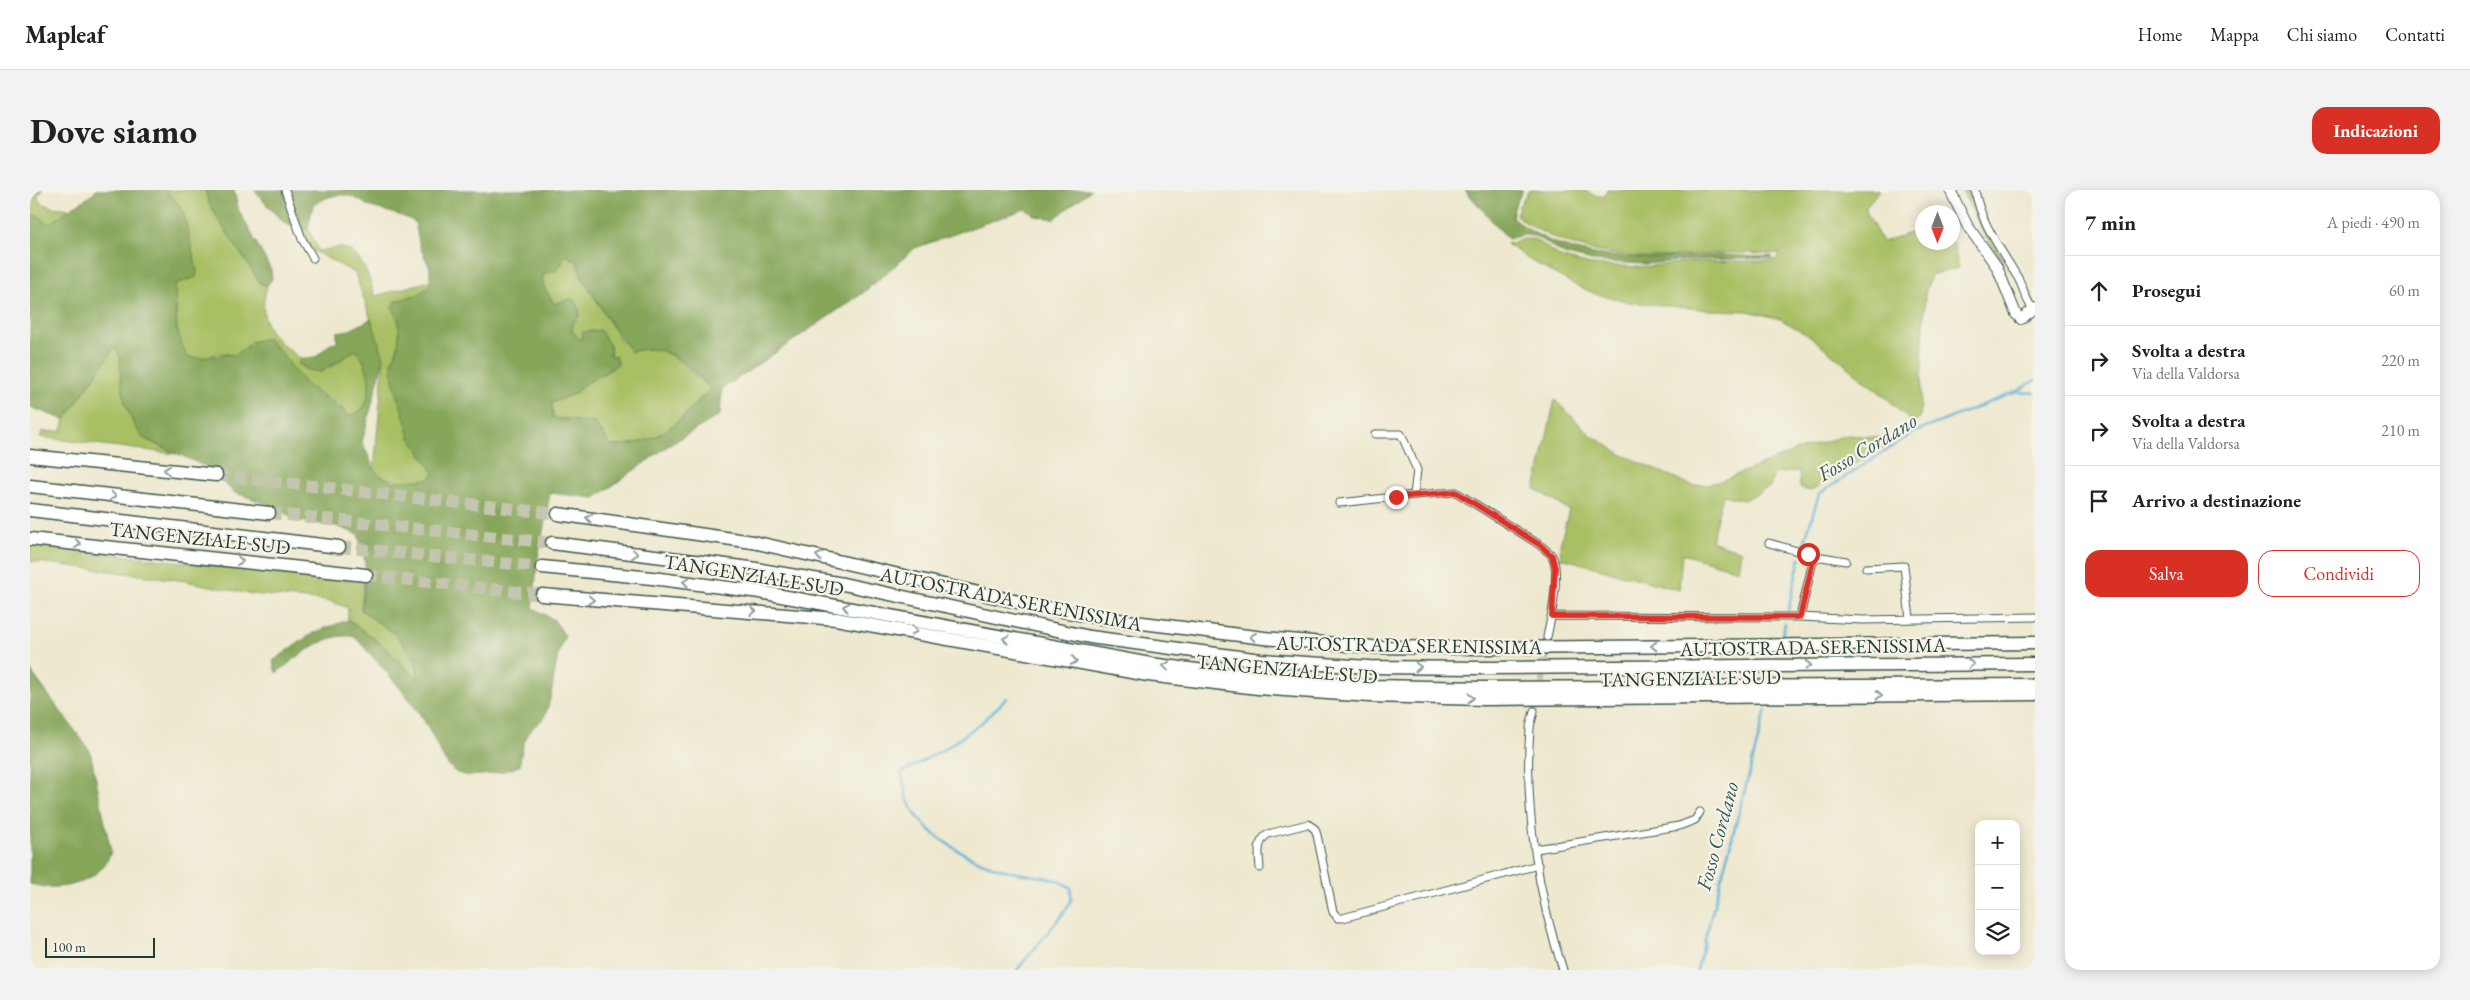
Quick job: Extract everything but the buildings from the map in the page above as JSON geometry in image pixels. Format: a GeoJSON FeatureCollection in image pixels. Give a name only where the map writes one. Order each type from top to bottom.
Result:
{"type":"FeatureCollection","features":[{"type":"Feature","properties":{"kind":"highway"},"geometry":{"type":"LineString","coordinates":[[30,456],[216,475]]}},
{"type":"Feature","properties":{"kind":"highway"},"geometry":{"type":"LineString","coordinates":[[30,486],[269,513]]}},
{"type":"Feature","properties":{"kind":"highway","name":"TANGENZIALE SUD"},"geometry":{"type":"LineString","coordinates":[[30,510],[339,547]]}},
{"type":"Feature","properties":{"kind":"highway","name":"AUTOSTRADA SERENISSIMA"},"geometry":{"type":"LineString","coordinates":[[558,514],[753,542],[1026,604],[1094,617],[1264,638],[1372,647],[1473,648],[2035,643]]}},
{"type":"Feature","properties":{"kind":"highway","name":"TANGENZIALE SUD"},"geometry":{"type":"LineString","coordinates":[[30,538],[366,575]]}},
{"type":"Feature","properties":{"kind":"highway","name":"AUTOSTRADA SERENISSIMA"},"geometry":{"type":"LineString","coordinates":[[552,543],[750,568],[843,584],[1080,635],[1261,660],[1370,667],[1482,668],[2035,664]]}},
{"type":"Feature","properties":{"kind":"highway","name":"TANGENZIALE SUD"},"geometry":{"type":"LineString","coordinates":[[542,567],[652,578],[760,592],[1150,664],[1268,679],[1371,686],[1484,688],[2035,685]]}},
{"type":"Feature","properties":{"kind":"highway","name":"TANGENZIALE SUD"},"geometry":{"type":"LineString","coordinates":[[542,596],[836,619],[1148,674],[1258,688],[1370,696],[1484,699],[2035,694]]}},
{"type":"Feature","properties":{"kind":"street"},"geometry":{"type":"LineString","coordinates":[[286,190],[302,239],[313,258]]}},
{"type":"Feature","properties":{"kind":"street"},"geometry":{"type":"LineString","coordinates":[[1950,190],[1966,225],[1997,267],[2016,314],[2021,319],[2034,308],[2026,301],[2018,280],[1992,239],[1980,211],[1975,190]]}},
{"type":"Feature","properties":{"kind":"street"},"geometry":{"type":"LineString","coordinates":[[1375,434],[1401,434],[1417,470],[1414,495]]}},
{"type":"Feature","properties":{"kind":"street"},"geometry":{"type":"LineString","coordinates":[[1339,503],[1456,492],[1540,545],[1552,556],[1555,568],[1552,616],[1547,637]]}},
{"type":"Feature","properties":{"kind":"street"},"geometry":{"type":"LineString","coordinates":[[1769,543],[1808,554],[1813,561],[1800,617]]}},
{"type":"Feature","properties":{"kind":"street"},"geometry":{"type":"LineString","coordinates":[[1813,561],[1822,557],[1846,561]]}},
{"type":"Feature","properties":{"kind":"street"},"geometry":{"type":"LineString","coordinates":[[1866,568],[1904,566],[1910,619]]}},
{"type":"Feature","properties":{"kind":"street"},"geometry":{"type":"LineString","coordinates":[[1552,616],[1800,617],[1863,620],[2035,617]]}},
{"type":"Feature","properties":{"kind":"street"},"geometry":{"type":"LineString","coordinates":[[1534,711],[1530,727],[1530,818],[1555,947],[1563,970]]}},
{"type":"Feature","properties":{"kind":"street"},"geometry":{"type":"LineString","coordinates":[[1536,849],[1679,826],[1695,820],[1700,812]]}},
{"type":"Feature","properties":{"kind":"street"},"geometry":{"type":"LineString","coordinates":[[1260,868],[1259,845],[1263,837],[1308,824],[1315,829],[1317,836],[1332,912],[1338,918],[1342,918],[1538,865]]}},
{"type":"Feature","properties":{"kind":"green space"},"geometry":{"type":"Polygon","coordinates":[[[30,190],[43,190],[38,196],[38,201],[51,207],[70,209],[59,220],[47,224],[33,215],[30,217],[30,190]]]}},
{"type":"Feature","properties":{"kind":"green space"},"geometry":{"type":"Polygon","coordinates":[[[96,190],[165,190],[178,203],[184,215],[197,271],[196,277],[175,284],[177,331],[187,357],[235,355],[254,341],[267,338],[310,388],[349,416],[358,412],[364,406],[368,397],[369,387],[366,366],[355,350],[321,372],[307,370],[298,363],[301,359],[316,357],[330,344],[337,343],[337,332],[350,330],[371,319],[384,358],[362,442],[375,471],[384,478],[394,482],[429,479],[434,473],[410,437],[393,380],[392,361],[397,351],[399,322],[392,306],[396,301],[419,294],[430,285],[430,268],[420,247],[415,222],[400,215],[370,207],[346,195],[340,195],[329,197],[313,205],[308,229],[301,230],[294,228],[278,217],[254,190],[1091,190],[1054,219],[1036,216],[1025,209],[915,248],[863,293],[722,389],[720,415],[668,446],[595,498],[550,493],[537,564],[533,608],[554,620],[565,636],[558,656],[551,695],[544,717],[526,737],[520,765],[497,773],[468,775],[460,774],[449,766],[429,728],[409,699],[355,637],[334,637],[313,646],[276,673],[273,661],[313,633],[348,620],[379,642],[418,679],[416,660],[395,634],[361,610],[366,575],[364,555],[358,534],[336,526],[299,521],[268,504],[233,492],[211,469],[143,438],[135,427],[125,404],[121,381],[120,357],[115,347],[65,420],[30,407],[30,217],[33,215],[41,217],[47,224],[86,199],[96,190]],[[564,254],[562,263],[556,271],[545,273],[542,278],[544,287],[554,304],[571,299],[577,303],[580,314],[573,324],[572,331],[581,340],[583,332],[600,330],[610,346],[610,355],[616,357],[618,364],[585,384],[575,393],[552,403],[553,418],[595,423],[610,445],[613,446],[620,446],[654,437],[684,416],[711,388],[676,357],[666,352],[644,349],[631,352],[582,277],[577,262],[564,254]]]}},
{"type":"Feature","properties":{"kind":"green space"},"geometry":{"type":"Polygon","coordinates":[[[165,190],[205,190],[209,203],[222,225],[261,284],[267,286],[264,311],[269,329],[282,344],[301,359],[299,364],[307,370],[329,368],[355,350],[366,366],[369,387],[368,397],[358,413],[349,417],[338,405],[305,384],[277,347],[243,349],[235,355],[218,353],[200,359],[187,357],[176,321],[175,283],[196,277],[195,265],[183,216],[177,204],[165,190]]]}},
{"type":"Feature","properties":{"kind":"green space"},"geometry":{"type":"Polygon","coordinates":[[[205,190],[234,190],[238,209],[271,270],[272,279],[267,286],[261,284],[222,225],[209,203],[205,190]]]}},
{"type":"Feature","properties":{"kind":"green space"},"geometry":{"type":"Polygon","coordinates":[[[1465,190],[1523,190],[1515,205],[1512,217],[1535,233],[1559,245],[1585,252],[1638,258],[1719,255],[1772,256],[1772,258],[1689,260],[1645,264],[1592,261],[1564,254],[1535,236],[1523,235],[1508,239],[1465,190]]]}},
{"type":"Feature","properties":{"kind":"green space"},"geometry":{"type":"Polygon","coordinates":[[[1529,190],[1583,190],[1596,196],[1605,196],[1607,190],[1880,190],[1866,206],[1867,213],[1882,242],[1915,231],[1915,250],[1955,250],[1959,268],[1931,275],[1925,294],[1920,418],[1914,421],[1908,419],[1889,400],[1810,336],[1780,319],[1748,311],[1710,310],[1629,302],[1596,294],[1531,261],[1507,244],[1524,239],[1534,239],[1562,258],[1591,265],[1644,267],[1689,262],[1764,261],[1777,259],[1780,253],[1722,253],[1668,257],[1615,255],[1579,247],[1545,234],[1516,215],[1529,190]]]}},
{"type":"Feature","properties":{"kind":"green space"},"geometry":{"type":"Polygon","coordinates":[[[1962,190],[1971,190],[1979,217],[2003,257],[2000,258],[1981,230],[1962,190]]]}},
{"type":"Feature","properties":{"kind":"green space"},"geometry":{"type":"Polygon","coordinates":[[[308,229],[319,251],[343,248],[355,255],[364,268],[375,296],[430,281],[430,285],[419,294],[396,301],[399,339],[392,361],[410,437],[435,473],[429,479],[400,481],[387,478],[374,471],[384,358],[355,273],[310,249],[303,231],[308,229]]]}},
{"type":"Feature","properties":{"kind":"green space"},"geometry":{"type":"Polygon","coordinates":[[[564,253],[577,262],[582,277],[622,342],[644,348],[658,348],[677,359],[711,389],[675,424],[655,437],[613,446],[610,445],[601,431],[572,419],[553,418],[552,403],[575,393],[585,384],[612,369],[610,346],[606,340],[581,340],[572,331],[573,324],[580,314],[571,299],[554,304],[544,287],[542,278],[564,253]]]}},
{"type":"Feature","properties":{"kind":"green space"},"geometry":{"type":"Polygon","coordinates":[[[114,347],[121,357],[121,381],[143,438],[176,454],[40,437],[42,432],[62,431],[65,420],[114,347]]]}},
{"type":"Feature","properties":{"kind":"green space"},"geometry":{"type":"Polygon","coordinates":[[[1555,400],[1591,435],[1621,454],[1693,486],[1718,482],[1798,450],[1847,435],[1890,438],[1889,443],[1810,491],[1800,488],[1799,471],[1774,474],[1770,487],[1744,500],[1723,495],[1711,541],[1741,551],[1738,570],[1682,554],[1679,590],[1561,558],[1560,545],[1569,510],[1535,489],[1555,400]]]}},
{"type":"Feature","properties":{"kind":"green space"},"geometry":{"type":"Polygon","coordinates":[[[30,545],[364,582],[361,610],[395,633],[416,660],[418,680],[379,642],[348,620],[348,608],[329,601],[251,594],[179,580],[30,561],[30,545]]]}},
{"type":"Feature","properties":{"kind":"green space"},"geometry":{"type":"Polygon","coordinates":[[[30,670],[90,751],[111,852],[106,863],[98,872],[88,879],[65,886],[53,887],[30,884],[30,670]]]}},
{"type":"Feature","properties":{"kind":"waterway","name":"Fosso Cordano"},"geometry":{"type":"LineString","coordinates":[[1803,547],[1819,494],[1913,433],[2018,391],[2035,380]]}},
{"type":"Feature","properties":{"kind":"waterway"},"geometry":{"type":"LineString","coordinates":[[2020,392],[2035,393]]}},
{"type":"Feature","properties":{"kind":"waterway","name":"Fosso Cordano"},"geometry":{"type":"LineString","coordinates":[[1788,610],[1800,558]]}},
{"type":"Feature","properties":{"kind":"waterway","name":"Fosso Cordano"},"geometry":{"type":"LineString","coordinates":[[1782,635],[1785,623]]}},
{"type":"Feature","properties":{"kind":"waterway"},"geometry":{"type":"LineString","coordinates":[[1007,698],[979,725],[946,748],[901,773],[909,803],[917,816],[927,828],[953,848],[998,868],[1058,881],[1071,888],[1071,901],[1063,914],[1017,970]]}},
{"type":"Feature","properties":{"kind":"waterway","name":"Fosso Cordano"},"geometry":{"type":"LineString","coordinates":[[1697,970],[1766,710]]}},
{"type":"Feature","properties":{"kind":"tunnel"},"geometry":{"type":"LineString","coordinates":[[216,475],[558,514]]}},
{"type":"Feature","properties":{"kind":"tunnel"},"geometry":{"type":"LineString","coordinates":[[269,513],[552,543]]}},
{"type":"Feature","properties":{"kind":"tunnel"},"geometry":{"type":"LineString","coordinates":[[339,547],[542,567]]}},
{"type":"Feature","properties":{"kind":"tunnel"},"geometry":{"type":"LineString","coordinates":[[366,575],[542,595]]}},
{"type":"Feature","properties":{"kind":"tunnel"},"geometry":{"type":"LineString","coordinates":[[1534,711],[1545,645]]}},
{"type":"Feature","properties":{"kind":"route"},"geometry":{"type":"LineString","coordinates":[[1396,497],[1456,492],[1540,545],[1552,556],[1555,568],[1552,616],[1800,617],[1813,561],[1808,554]]}}]}
